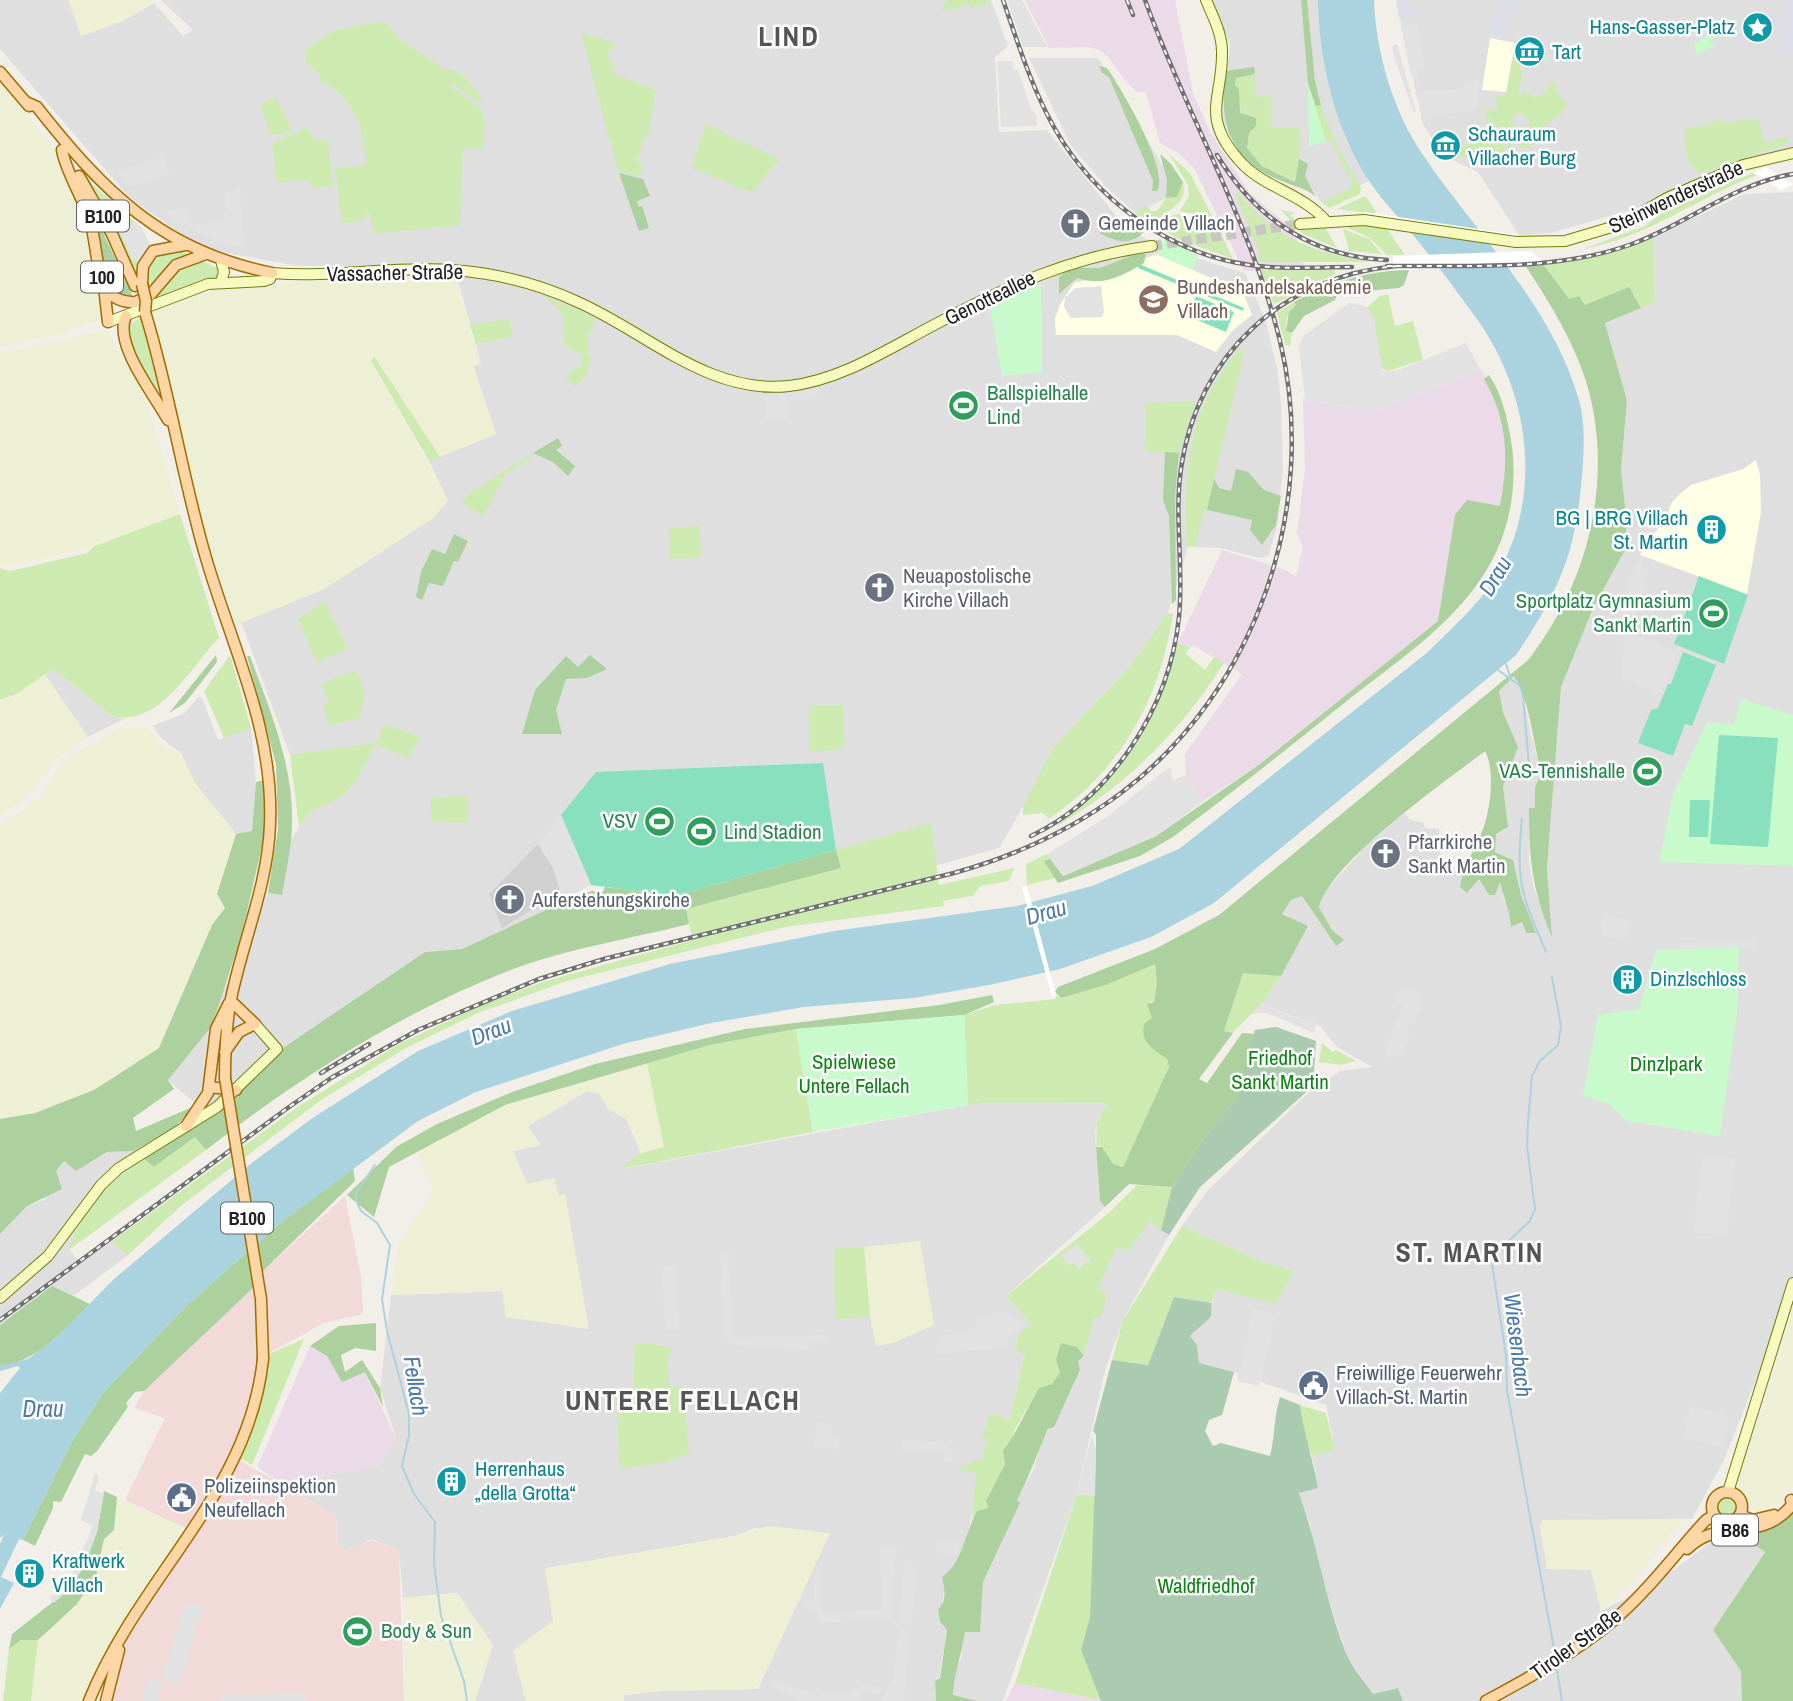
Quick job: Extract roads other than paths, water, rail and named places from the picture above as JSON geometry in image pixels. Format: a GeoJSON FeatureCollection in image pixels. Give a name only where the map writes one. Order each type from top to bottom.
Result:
{"type":"FeatureCollection","features":[{"type":"Feature","properties":{"kind":"main road"},"geometry":{"type":"LineString","coordinates":[[1206,0],[1221,39],[1222,64],[1215,99],[1218,125],[1226,143],[1252,173],[1308,202],[1325,221]]}},
{"type":"Feature","properties":{"kind":"main road","name":"B100"},"geometry":{"type":"LineString","coordinates":[[0,72],[62,150],[105,219],[138,285]]}},
{"type":"Feature","properties":{"kind":"main road"},"geometry":{"type":"LineString","coordinates":[[26,102],[37,107],[100,181],[139,217],[185,245],[206,254],[272,273]]}},
{"type":"Feature","properties":{"kind":"main road","name":"100"},"geometry":{"type":"LineString","coordinates":[[62,150],[64,161],[86,207],[104,287],[108,323]]}},
{"type":"Feature","properties":{"kind":"main road","name":"Steinwenderstraße"},"geometry":{"type":"LineString","coordinates":[[1325,221],[1364,220],[1516,242],[1565,241],[1622,224],[1667,198],[1743,165],[1793,153]]}},
{"type":"Feature","properties":{"kind":"main road"},"geometry":{"type":"LineString","coordinates":[[1300,224],[1325,221]]}},
{"type":"Feature","properties":{"kind":"main road","name":"100"},"geometry":{"type":"LineString","coordinates":[[145,312],[146,301],[138,285],[143,266],[153,251],[185,245]]}},
{"type":"Feature","properties":{"kind":"main road","name":"Genotteallee"},"geometry":{"type":"LineString","coordinates":[[836,374],[1037,274],[1088,257],[1152,246]]}},
{"type":"Feature","properties":{"kind":"main road","name":"100"},"geometry":{"type":"LineString","coordinates":[[104,287],[121,301],[136,302],[151,294],[176,265],[206,254]]}},
{"type":"Feature","properties":{"kind":"main road"},"geometry":{"type":"LineString","coordinates":[[221,260],[224,272],[221,282]]}},
{"type":"Feature","properties":{"kind":"main road","name":"Vassacher Straße"},"geometry":{"type":"LineString","coordinates":[[108,323],[197,288],[221,282],[264,281],[270,279],[272,273],[311,275],[430,270],[502,276],[532,284],[583,304],[685,362],[736,382],[786,386],[836,374]]}},
{"type":"Feature","properties":{"kind":"main road","name":"B100"},"geometry":{"type":"LineString","coordinates":[[89,1701],[132,1617],[228,1474],[256,1404],[264,1359],[261,1299],[225,1078],[225,1052],[231,1001],[265,874],[270,824],[270,783],[250,686],[206,559],[145,312]]}},
{"type":"Feature","properties":{"kind":"main road","name":"100"},"geometry":{"type":"LineString","coordinates":[[126,316],[121,328],[125,347],[175,433]]}},
{"type":"Feature","properties":{"kind":"main road"},"geometry":{"type":"LineString","coordinates":[[0,1298],[48,1256],[110,1177],[186,1126],[236,1090],[277,1049],[231,1001],[223,1011],[215,1038],[209,1087],[186,1126]]}},
{"type":"Feature","properties":{"kind":"main road"},"geometry":{"type":"LineString","coordinates":[[225,1052],[239,1032],[255,1024]]}},
{"type":"Feature","properties":{"kind":"main road"},"geometry":{"type":"LineString","coordinates":[[209,1087],[236,1090]]}},
{"type":"Feature","properties":{"kind":"main road"},"geometry":{"type":"LineString","coordinates":[[1728,1492],[1793,1283]]}},
{"type":"Feature","properties":{"kind":"main road"},"geometry":{"type":"LineString","coordinates":[[1728,1492],[1741,1502],[1740,1516],[1728,1522],[1714,1515],[1714,1500],[1719,1494],[1728,1492]]}},
{"type":"Feature","properties":{"kind":"main road","name":"B86"},"geometry":{"type":"LineString","coordinates":[[1740,1516],[1763,1519],[1773,1516],[1792,1499]]}},
{"type":"Feature","properties":{"kind":"main road","name":"B86"},"geometry":{"type":"LineString","coordinates":[[1674,1558],[1706,1534],[1765,1527],[1786,1513],[1792,1505],[1792,1499]]}},
{"type":"Feature","properties":{"kind":"main road","name":"Tiroler Straße"},"geometry":{"type":"LineString","coordinates":[[1486,1701],[1586,1641],[1615,1620],[1674,1558],[1704,1521],[1714,1515]]}},
{"type":"Feature","properties":{"kind":"main road"},"geometry":{"type":"LineString","coordinates":[[106,1701],[114,1666],[132,1617]]}},
{"type":"Feature","properties":{"kind":"water","name":"Drau"},"geometry":{"type":"Polygon","coordinates":[[[1318,0],[1374,0],[1382,61],[1395,101],[1412,138],[1532,302],[1567,365],[1579,400],[1583,420],[1584,453],[1574,533],[1553,594],[1516,655],[1214,903],[1151,937],[1060,969],[989,985],[914,998],[804,1007],[711,1023],[623,1044],[476,1092],[418,1121],[278,1225],[186,1306],[102,1394],[70,1445],[23,1540],[19,1539],[1,1577],[14,1583],[0,1609],[0,1544],[4,1535],[0,1538],[0,1393],[20,1368],[18,1366],[0,1371],[0,1366],[28,1359],[55,1339],[114,1279],[253,1162],[314,1117],[418,1051],[512,1011],[670,964],[834,931],[1017,906],[1092,886],[1179,849],[1428,652],[1477,602],[1501,568],[1514,537],[1522,505],[1524,440],[1518,408],[1508,377],[1477,319],[1427,252],[1374,188],[1357,161],[1331,94],[1322,47],[1318,0]]]}},
{"type":"Feature","properties":{"kind":"waterway","name":"Wiesenbach"},"geometry":{"type":"LineString","coordinates":[[1506,664],[1511,679]]}},
{"type":"Feature","properties":{"kind":"waterway","name":"Wiesenbach"},"geometry":{"type":"LineString","coordinates":[[1498,670],[1520,686],[1523,695],[1529,766]]}},
{"type":"Feature","properties":{"kind":"waterway","name":"Wiesenbach"},"geometry":{"type":"LineString","coordinates":[[1522,819],[1519,858],[1522,888],[1546,952]]}},
{"type":"Feature","properties":{"kind":"waterway","name":"Wiesenbach"},"geometry":{"type":"LineString","coordinates":[[1552,977],[1561,1026],[1558,1045],[1540,1061],[1532,1076],[1528,1122],[1527,1146],[1535,1209],[1530,1221],[1500,1249],[1492,1264],[1506,1355],[1507,1390],[1555,1654]]}},
{"type":"Feature","properties":{"kind":"waterway","name":"Fellach"},"geometry":{"type":"LineString","coordinates":[[375,1165],[356,1193],[356,1200],[361,1211],[377,1223],[390,1245],[382,1299],[387,1331],[409,1414],[409,1435],[402,1466],[414,1494],[435,1522],[434,1563],[441,1616],[464,1681],[467,1701]]}},
{"type":"Feature","properties":{"kind":"waterway","name":"Wiesenbach"},"geometry":{"type":"LineString","coordinates":[[1557,1670],[1562,1701]]}},
{"type":"Feature","properties":{"kind":"tunnel"},"geometry":{"type":"LineString","coordinates":[[1152,246],[1300,224]]}},
{"type":"Feature","properties":{"kind":"railway"},"geometry":{"type":"LineString","coordinates":[[1003,0],[1032,82],[1055,129],[1091,178],[1137,219],[1163,236],[1220,259],[1275,267],[1352,267]]}},
{"type":"Feature","properties":{"kind":"railway"},"geometry":{"type":"LineString","coordinates":[[1127,0],[1133,15]]}},
{"type":"Feature","properties":{"kind":"railway"},"geometry":{"type":"LineString","coordinates":[[0,1320],[289,1107],[331,1078],[418,1030],[539,979],[604,959],[954,873],[999,859],[1062,831],[1102,807],[1168,751],[1208,703],[1241,649],[1266,591],[1283,530],[1291,467],[1290,404],[1280,341],[1268,297],[1235,211],[1161,43],[1145,0]]}},
{"type":"Feature","properties":{"kind":"railway"},"geometry":{"type":"LineString","coordinates":[[1217,155],[1249,198],[1288,230],[1334,251],[1387,260]]}},
{"type":"Feature","properties":{"kind":"railway"},"geometry":{"type":"LineString","coordinates":[[1387,266],[1511,265],[1603,253],[1652,236],[1750,186],[1793,174]]}},
{"type":"Feature","properties":{"kind":"railway"},"geometry":{"type":"LineString","coordinates":[[1031,836],[1061,819],[1087,798],[1111,773],[1150,715],[1164,683],[1179,617],[1178,506],[1181,469],[1190,428],[1205,391],[1226,357],[1252,328],[1283,305],[1317,286],[1356,273],[1397,266]]}},
{"type":"Feature","properties":{"kind":"railway"},"geometry":{"type":"LineString","coordinates":[[321,1073],[369,1044]]}},
{"type":"Feature","properties":{"kind":"place","name":"Hans-Gasser-Platz"},"geometry":{"type":"Point","coordinates":[1758,27]}},
{"type":"Feature","properties":{"kind":"place","name":"Tart"},"geometry":{"type":"Point","coordinates":[1529,52]}},
{"type":"Feature","properties":{"kind":"place","name":"Schauraum Villacher Burg"},"geometry":{"type":"Point","coordinates":[1445,146]}},
{"type":"Feature","properties":{"kind":"place","name":"Gemeinde Villach"},"geometry":{"type":"Point","coordinates":[1075,223]}},
{"type":"Feature","properties":{"kind":"place","name":"Bundeshandelsakademie Villach"},"geometry":{"type":"Point","coordinates":[1154,299]}},
{"type":"Feature","properties":{"kind":"place","name":"Ballspielhalle Lind"},"geometry":{"type":"Point","coordinates":[964,405]}},
{"type":"Feature","properties":{"kind":"place","name":"BG | BRG Villach St. Martin"},"geometry":{"type":"Point","coordinates":[1711,530]}},
{"type":"Feature","properties":{"kind":"place","name":"Neuapostolische Kirche Villach"},"geometry":{"type":"Point","coordinates":[880,588]}},
{"type":"Feature","properties":{"kind":"place","name":"Sportplatz Gymnasium Sankt Martin"},"geometry":{"type":"Point","coordinates":[1714,613]}},
{"type":"Feature","properties":{"kind":"place","name":"VAS-Tennishalle"},"geometry":{"type":"Point","coordinates":[1648,771]}},
{"type":"Feature","properties":{"kind":"place","name":"VSV"},"geometry":{"type":"Point","coordinates":[660,821]}},
{"type":"Feature","properties":{"kind":"place","name":"Lind Stadion"},"geometry":{"type":"Point","coordinates":[701,832]}},
{"type":"Feature","properties":{"kind":"place","name":"Pfarrkirche Sankt Martin"},"geometry":{"type":"Point","coordinates":[1385,854]}},
{"type":"Feature","properties":{"kind":"place","name":"Auferstehungskirche"},"geometry":{"type":"Point","coordinates":[509,900]}},
{"type":"Feature","properties":{"kind":"place","name":"Dinzlschloss"},"geometry":{"type":"Point","coordinates":[1627,979]}},
{"type":"Feature","properties":{"kind":"place","name":"Freiwillige Feuerwehr Villach-St. Martin"},"geometry":{"type":"Point","coordinates":[1313,1385]}},
{"type":"Feature","properties":{"kind":"place","name":"Herrenhaus „della Grotta“"},"geometry":{"type":"Point","coordinates":[452,1481]}},
{"type":"Feature","properties":{"kind":"place","name":"Polizeiinspektion Neufellach"},"geometry":{"type":"Point","coordinates":[181,1498]}},
{"type":"Feature","properties":{"kind":"place","name":"Kraftwerk Villach"},"geometry":{"type":"Point","coordinates":[29,1573]}},
{"type":"Feature","properties":{"kind":"place","name":"Body & Sun"},"geometry":{"type":"Point","coordinates":[358,1631]}},
{"type":"Feature","properties":{"kind":"district","name":"LIND"},"geometry":{"type":"Point","coordinates":[789,36]}},
{"type":"Feature","properties":{"kind":"district","name":"ST. MARTIN"},"geometry":{"type":"Point","coordinates":[1470,1252]}},
{"type":"Feature","properties":{"kind":"district","name":"UNTERE FELLACH"},"geometry":{"type":"Point","coordinates":[683,1400]}},
{"type":"Feature","properties":{"kind":"park label","name":"Dinzlpark"},"geometry":{"type":"Point","coordinates":[1666,1064]}},
{"type":"Feature","properties":{"kind":"park label","name":"Friedhof Sankt Martin"},"geometry":{"type":"Point","coordinates":[1280,1070]}},
{"type":"Feature","properties":{"kind":"park label","name":"Spielwiese Untere Fellach"},"geometry":{"type":"Point","coordinates":[854,1074]}},
{"type":"Feature","properties":{"kind":"park label","name":"Waldfriedhof"},"geometry":{"type":"Point","coordinates":[1206,1586]}}]}
